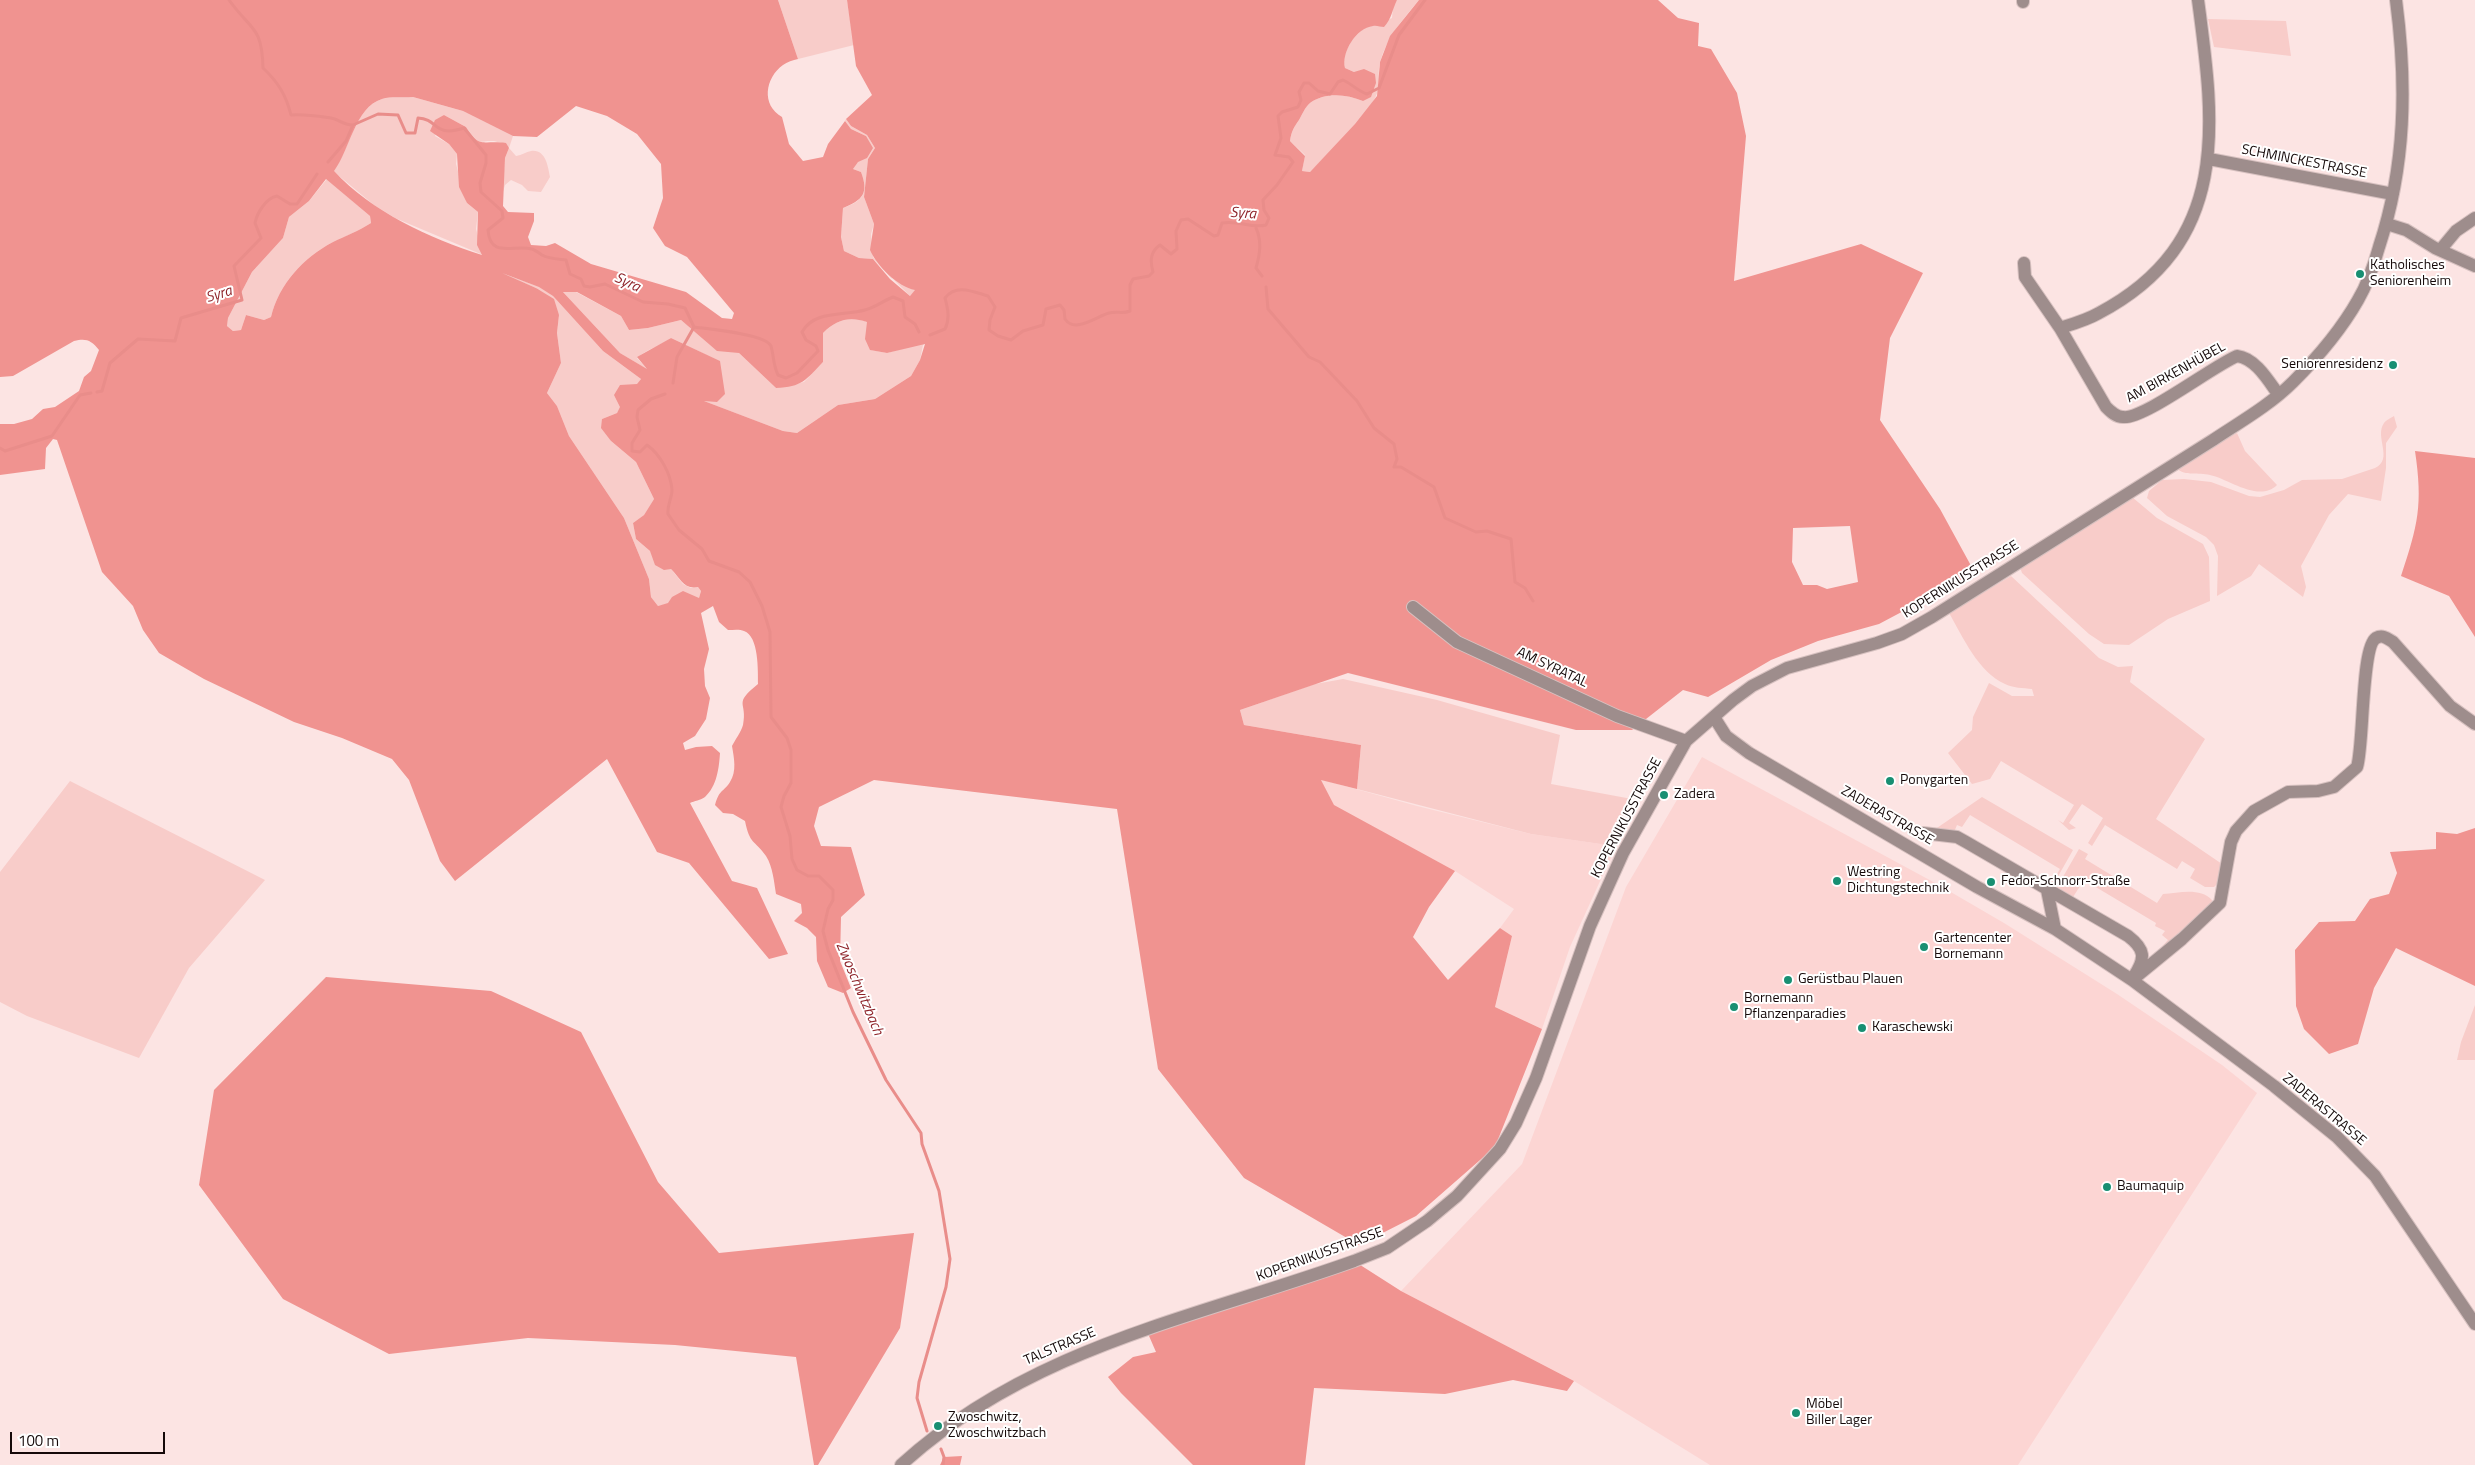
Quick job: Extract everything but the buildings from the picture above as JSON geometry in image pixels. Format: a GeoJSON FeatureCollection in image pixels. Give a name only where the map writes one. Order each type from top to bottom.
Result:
{"type":"FeatureCollection","features":[{"type":"Feature","properties":{"kind":"street"},"geometry":{"type":"LineString","coordinates":[[2060,328],[2098,314],[2136,290],[2170,255],[2184,235],[2198,204],[2209,159],[2208,67],[2198,0]]}},
{"type":"Feature","properties":{"kind":"street","name":"KOPERNIKUSSTRASSE"},"geometry":{"type":"LineString","coordinates":[[1252,1296],[1354,1261],[1394,1244],[1427,1221],[1457,1196],[1500,1149],[1516,1123],[1536,1078],[1590,926],[1622,853],[1686,741],[1752,686],[1787,668],[1877,644],[1902,634],[1932,617],[2213,440],[2292,383],[2326,346],[2358,299],[2371,271],[2387,224],[2393,194],[2404,95],[2403,54],[2396,0]]}},
{"type":"Feature","properties":{"kind":"street","name":"SCHMINCKESTRASSE"},"geometry":{"type":"LineString","coordinates":[[2209,159],[2393,194]]}},
{"type":"Feature","properties":{"kind":"street"},"geometry":{"type":"LineString","coordinates":[[2441,249],[2456,231],[2475,218]]}},
{"type":"Feature","properties":{"kind":"street"},"geometry":{"type":"LineString","coordinates":[[2387,224],[2406,230],[2475,266]]}},
{"type":"Feature","properties":{"kind":"street","name":"AM BIRKENHÜBEL"},"geometry":{"type":"LineString","coordinates":[[2024,263],[2025,277],[2060,328],[2106,407],[2115,415],[2123,418],[2144,410],[2236,356],[2243,356],[2252,362],[2278,394]]}},
{"type":"Feature","properties":{"kind":"street","name":"AM SYRATAL"},"geometry":{"type":"LineString","coordinates":[[1413,607],[1457,642],[1617,716],[1686,741]]}},
{"type":"Feature","properties":{"kind":"street"},"geometry":{"type":"LineString","coordinates":[[2132,980],[2182,939],[2220,902],[2231,842],[2236,831],[2254,811],[2288,792],[2318,791],[2334,787],[2357,767],[2367,665],[2372,641],[2378,636],[2383,636],[2393,642],[2450,706],[2475,724]]}},
{"type":"Feature","properties":{"kind":"street","name":"ZADERASTRASSE"},"geometry":{"type":"LineString","coordinates":[[1714,717],[1726,736],[1749,753],[1977,887],[2055,929],[2132,980],[2274,1086],[2337,1137],[2357,1156],[2391,1197],[2475,1324]]}},
{"type":"Feature","properties":{"kind":"street","name":"ZADERASTRASSE"},"geometry":{"type":"LineString","coordinates":[[1923,833],[1956,837],[2137,943],[2142,950],[2142,965],[2132,980]]}},
{"type":"Feature","properties":{"kind":"street"},"geometry":{"type":"LineString","coordinates":[[2047,890],[2055,929]]}},
{"type":"Feature","properties":{"kind":"street","name":"TALSTRASSE"},"geometry":{"type":"LineString","coordinates":[[901,1465],[981,1404],[1049,1367],[1087,1350],[1252,1296]]}},
{"type":"Feature","properties":{"kind":"shaded area"},"geometry":{"type":"Polygon","coordinates":[[[0,0],[778,0],[798,59],[783,65],[772,77],[768,91],[768,99],[771,106],[782,117],[789,144],[803,161],[823,157],[828,144],[845,121],[851,129],[866,136],[873,148],[867,158],[858,162],[853,169],[861,172],[864,191],[860,199],[843,208],[841,237],[844,251],[859,258],[873,259],[890,279],[910,296],[915,290],[902,285],[889,275],[870,250],[874,224],[864,197],[868,159],[875,148],[867,135],[851,126],[846,119],[872,95],[856,66],[847,0],[1397,0],[1387,24],[1384,27],[1374,26],[1361,31],[1351,42],[1345,55],[1345,68],[1354,72],[1364,69],[1375,74],[1376,83],[1371,97],[1363,101],[1336,95],[1316,99],[1307,107],[1293,130],[1290,141],[1305,156],[1302,171],[1310,172],[1355,124],[1377,96],[1380,62],[1390,36],[1419,0],[1658,0],[1678,18],[1699,23],[1698,46],[1711,49],[1737,93],[1746,136],[1734,281],[1861,244],[1923,273],[1890,338],[1880,420],[1940,509],[1975,573],[1879,624],[1818,641],[1771,660],[1708,697],[1683,690],[1632,730],[1576,730],[1348,673],[1240,710],[1244,725],[1361,745],[1357,789],[1321,780],[1334,805],[1455,871],[1429,907],[1413,937],[1448,980],[1500,928],[1512,936],[1495,1007],[1542,1029],[1495,1147],[1416,1216],[1359,1245],[1244,1178],[1158,1069],[1117,809],[874,780],[819,807],[814,826],[821,846],[851,847],[865,895],[841,917],[840,961],[851,988],[843,993],[828,987],[817,961],[816,937],[807,928],[794,921],[802,913],[801,904],[776,894],[768,860],[751,838],[745,821],[733,814],[723,813],[715,805],[720,793],[728,785],[734,773],[732,746],[743,725],[743,700],[758,684],[758,663],[753,640],[749,634],[744,631],[728,630],[719,622],[713,606],[701,613],[709,649],[704,669],[705,686],[710,698],[706,719],[695,736],[683,743],[685,750],[712,746],[720,753],[719,765],[715,782],[709,793],[705,797],[690,803],[732,881],[757,888],[788,954],[769,959],[689,863],[657,852],[607,759],[455,881],[440,861],[409,780],[392,759],[342,738],[294,722],[204,679],[159,653],[143,630],[133,606],[102,572],[57,440],[53,439],[46,448],[45,469],[0,475],[0,424],[14,424],[32,419],[43,409],[55,407],[79,391],[84,377],[91,371],[99,350],[91,342],[74,341],[13,376],[0,377],[0,0]],[[413,97],[382,99],[365,111],[334,171],[349,186],[384,211],[422,232],[482,255],[477,245],[478,212],[467,203],[459,187],[457,154],[449,144],[430,131],[435,120],[444,115],[466,127],[478,141],[506,143],[509,148],[505,158],[503,206],[508,212],[534,213],[534,221],[528,237],[531,245],[546,246],[555,243],[591,264],[686,292],[722,318],[732,319],[734,313],[687,257],[665,246],[653,228],[663,198],[661,164],[637,134],[607,116],[576,106],[537,137],[513,136],[463,111],[413,97]],[[326,179],[309,201],[289,217],[283,238],[252,272],[228,318],[227,326],[233,331],[241,330],[246,315],[264,320],[271,317],[286,283],[302,264],[322,248],[371,223],[370,216],[326,179]],[[502,273],[536,288],[554,299],[559,315],[557,333],[561,363],[547,393],[557,406],[569,436],[624,518],[649,579],[651,597],[658,606],[668,603],[672,597],[683,591],[699,598],[701,591],[698,587],[689,587],[671,569],[664,570],[655,565],[650,551],[636,539],[633,523],[644,515],[654,499],[636,462],[611,441],[601,428],[602,419],[617,413],[620,407],[614,395],[620,385],[637,384],[641,379],[603,351],[553,296],[539,287],[502,273]],[[563,292],[620,353],[647,369],[637,357],[671,338],[720,361],[725,394],[717,402],[704,401],[783,431],[797,433],[838,405],[875,399],[911,376],[920,360],[925,344],[887,353],[870,350],[865,339],[867,322],[854,319],[843,320],[823,333],[823,362],[812,374],[798,384],[776,388],[739,353],[717,351],[681,320],[648,328],[629,330],[621,316],[577,292],[563,292]],[[1850,526],[1793,528],[1792,562],[1803,585],[1817,585],[1827,589],[1858,582],[1850,526]]]}},
{"type":"Feature","properties":{"kind":"shaded area"},"geometry":{"type":"Polygon","coordinates":[[[778,0],[847,0],[854,45],[798,59],[778,0]]]}},
{"type":"Feature","properties":{"kind":"shaded area"},"geometry":{"type":"Polygon","coordinates":[[[1397,0],[1419,0],[1396,29],[1387,44],[1379,66],[1376,96],[1356,125],[1326,156],[1310,172],[1302,171],[1305,155],[1290,141],[1294,127],[1310,103],[1316,99],[1336,95],[1363,101],[1354,72],[1345,68],[1344,58],[1354,38],[1362,30],[1392,18],[1393,7],[1397,0]]]}},
{"type":"Feature","properties":{"kind":"shaded area"},"geometry":{"type":"Polygon","coordinates":[[[2208,19],[2286,21],[2291,56],[2214,47],[2208,19]]]}},
{"type":"Feature","properties":{"kind":"shaded area"},"geometry":{"type":"Polygon","coordinates":[[[413,97],[463,111],[513,136],[509,148],[494,141],[477,142],[469,134],[466,127],[444,115],[435,136],[449,144],[457,154],[456,164],[467,203],[478,212],[476,229],[483,255],[395,218],[374,205],[333,171],[365,111],[373,104],[385,98],[413,97]]]}},
{"type":"Feature","properties":{"kind":"shaded area"},"geometry":{"type":"Polygon","coordinates":[[[846,119],[851,126],[867,135],[875,148],[868,159],[864,197],[874,224],[871,234],[873,257],[885,271],[873,259],[859,258],[844,251],[841,237],[843,208],[860,199],[863,195],[864,186],[861,172],[853,169],[866,136],[851,129],[845,121],[846,119]]]}},
{"type":"Feature","properties":{"kind":"shaded area"},"geometry":{"type":"Polygon","coordinates":[[[509,148],[516,156],[536,151],[543,156],[550,177],[541,192],[528,191],[522,185],[511,180],[505,185],[502,195],[505,158],[509,148]]]}},
{"type":"Feature","properties":{"kind":"shaded area"},"geometry":{"type":"Polygon","coordinates":[[[327,179],[370,216],[371,223],[322,248],[302,264],[286,283],[271,317],[264,320],[246,315],[241,330],[233,331],[227,326],[228,318],[252,272],[283,238],[289,217],[309,201],[327,179]]]}},
{"type":"Feature","properties":{"kind":"shaded area"},"geometry":{"type":"Polygon","coordinates":[[[488,268],[540,287],[553,296],[603,351],[641,379],[617,413],[602,419],[611,441],[636,462],[654,499],[644,515],[633,523],[636,539],[671,569],[683,584],[691,588],[698,587],[701,591],[699,598],[658,606],[651,597],[649,579],[624,518],[569,436],[557,406],[547,393],[561,363],[557,333],[559,315],[536,288],[488,268]]]}},
{"type":"Feature","properties":{"kind":"shaded area"},"geometry":{"type":"Polygon","coordinates":[[[893,279],[916,290],[910,296],[893,279]]]}},
{"type":"Feature","properties":{"kind":"shaded area"},"geometry":{"type":"Polygon","coordinates":[[[563,292],[576,292],[621,316],[629,330],[648,328],[681,320],[694,331],[739,353],[776,388],[804,382],[823,362],[823,333],[843,320],[855,319],[868,322],[866,339],[871,350],[887,353],[927,342],[923,345],[920,360],[911,376],[875,399],[838,405],[797,433],[783,431],[701,400],[719,361],[671,338],[637,358],[648,370],[620,353],[563,292]]]}},
{"type":"Feature","properties":{"kind":"shaded area"},"geometry":{"type":"Polygon","coordinates":[[[2394,416],[2397,427],[2386,443],[2386,468],[2381,501],[2348,494],[2329,515],[2301,566],[2306,587],[2303,597],[2259,564],[2251,576],[2217,596],[2218,556],[2214,545],[2206,537],[2167,516],[2147,498],[2149,491],[2162,480],[2184,479],[2211,482],[2249,496],[2260,497],[2284,490],[2302,480],[2342,479],[2375,468],[2380,464],[2384,453],[2382,429],[2385,422],[2394,416]]]}},
{"type":"Feature","properties":{"kind":"shaded area"},"geometry":{"type":"Polygon","coordinates":[[[2237,433],[2245,451],[2277,485],[2270,490],[2262,492],[2253,491],[2218,477],[2188,473],[2176,468],[2223,438],[2228,438],[2237,433]]]}},
{"type":"Feature","properties":{"kind":"shaded area"},"geometry":{"type":"Polygon","coordinates":[[[2415,451],[2475,458],[2475,637],[2449,596],[2401,576],[2415,528],[2419,501],[2415,451]]]}},
{"type":"Feature","properties":{"kind":"shaded area"},"geometry":{"type":"Polygon","coordinates":[[[2132,497],[2157,518],[2203,544],[2209,557],[2210,601],[2168,619],[2129,645],[2104,644],[2089,634],[2022,573],[2020,567],[2132,497]]]}},
{"type":"Feature","properties":{"kind":"shaded area"},"geometry":{"type":"Polygon","coordinates":[[[2011,576],[2099,658],[2118,667],[2133,666],[2130,682],[2205,739],[2156,819],[2222,864],[2223,879],[2214,887],[2205,887],[2190,878],[2195,869],[2182,861],[2177,869],[2105,825],[2092,846],[2088,843],[2103,818],[2082,804],[2069,823],[2076,828],[2069,830],[2058,820],[2063,823],[2074,805],[2001,761],[1990,779],[1972,784],[1948,753],[1972,730],[1973,717],[1989,683],[2012,696],[2034,696],[2032,689],[2008,685],[1987,671],[1972,653],[1949,613],[2011,576]]]}},
{"type":"Feature","properties":{"kind":"shaded area"},"geometry":{"type":"Polygon","coordinates":[[[1343,679],[1437,700],[1560,735],[1551,784],[1632,799],[1608,845],[1531,834],[1357,789],[1361,745],[1244,725],[1240,710],[1315,684],[1343,679]]]}},
{"type":"Feature","properties":{"kind":"shaded area"},"geometry":{"type":"Polygon","coordinates":[[[1702,757],[1937,884],[2004,923],[2117,994],[2222,1065],[2257,1093],[2018,1465],[1710,1465],[1574,1381],[1401,1291],[1522,1164],[1626,887],[1702,757]]]}},
{"type":"Feature","properties":{"kind":"shaded area"},"geometry":{"type":"Polygon","coordinates":[[[1320,779],[1417,806],[1531,834],[1616,846],[1570,947],[1542,1029],[1495,1007],[1512,936],[1500,928],[1514,909],[1455,871],[1334,806],[1320,779]]]}},
{"type":"Feature","properties":{"kind":"shaded area"},"geometry":{"type":"Polygon","coordinates":[[[70,781],[265,880],[189,968],[139,1058],[27,1016],[0,1002],[0,872],[70,781]]]}},
{"type":"Feature","properties":{"kind":"shaded area"},"geometry":{"type":"Polygon","coordinates":[[[1982,797],[2073,850],[2052,887],[2049,887],[2060,869],[1970,815],[1962,827],[1957,825],[1954,832],[1934,830],[1982,797]]]}},
{"type":"Feature","properties":{"kind":"shaded area"},"geometry":{"type":"Polygon","coordinates":[[[2475,828],[2475,986],[2396,948],[2374,988],[2358,1044],[2329,1054],[2304,1029],[2296,1006],[2295,950],[2319,922],[2355,921],[2370,899],[2389,894],[2397,873],[2390,852],[2436,849],[2436,832],[2457,834],[2475,828]]]}},
{"type":"Feature","properties":{"kind":"shaded area"},"geometry":{"type":"Polygon","coordinates":[[[2079,849],[2088,854],[2085,859],[2157,903],[2163,894],[2195,892],[2202,893],[2212,900],[2211,909],[2149,960],[2168,940],[2162,935],[2165,931],[2155,926],[2156,923],[2084,880],[2073,897],[2056,889],[2079,849]]]}},
{"type":"Feature","properties":{"kind":"shaded area"},"geometry":{"type":"Polygon","coordinates":[[[326,977],[491,991],[581,1032],[658,1182],[719,1253],[914,1233],[900,1328],[818,1465],[814,1465],[796,1357],[675,1345],[528,1338],[389,1354],[283,1299],[199,1185],[214,1090],[326,977]]]}},
{"type":"Feature","properties":{"kind":"shaded area"},"geometry":{"type":"Polygon","coordinates":[[[2475,1005],[2475,1060],[2457,1060],[2461,1042],[2475,1005]]]}},
{"type":"Feature","properties":{"kind":"shaded area"},"geometry":{"type":"Polygon","coordinates":[[[1354,1261],[1401,1291],[1574,1381],[1567,1391],[1513,1380],[1445,1394],[1314,1388],[1305,1465],[1193,1465],[1121,1393],[1108,1377],[1133,1357],[1156,1352],[1146,1329],[1354,1261]]]}},
{"type":"Feature","properties":{"kind":"shaded area"},"geometry":{"type":"Polygon","coordinates":[[[962,1456],[960,1465],[940,1465],[944,1457],[962,1456]]]}},
{"type":"Feature","properties":{"kind":"waterway"},"geometry":{"type":"LineString","coordinates":[[229,0],[258,36],[263,68],[281,89],[291,115],[331,118],[353,125]]}},
{"type":"Feature","properties":{"kind":"waterway","name":"Syra"},"geometry":{"type":"LineString","coordinates":[[930,335],[945,329],[948,321],[945,298],[949,293],[960,290],[988,296],[995,307],[990,320],[989,330],[998,336],[1011,340],[1023,331],[1043,325],[1046,309],[1060,305],[1064,310],[1065,319],[1074,325],[1086,323],[1109,313],[1127,312],[1130,311],[1130,285],[1133,279],[1149,276],[1153,272],[1152,257],[1154,251],[1160,245],[1171,254],[1177,249],[1176,231],[1181,220],[1188,219],[1214,236],[1218,235],[1222,223],[1266,225],[1269,218],[1264,210],[1263,200],[1277,185],[1293,162],[1289,157],[1275,155],[1281,138],[1278,116],[1282,112],[1298,107],[1301,100],[1299,92],[1304,83],[1309,83],[1318,91],[1330,94],[1338,82],[1343,80],[1367,94],[1379,88],[1399,35],[1425,0]]}},
{"type":"Feature","properties":{"kind":"waterway","name":"Syra"},"geometry":{"type":"LineString","coordinates":[[328,162],[346,141],[353,125],[378,114],[398,115],[406,133],[415,133],[418,118],[430,121],[437,127],[447,131],[464,128],[486,155],[486,163],[480,183],[481,192],[502,211],[503,218],[488,230],[493,244],[504,248],[532,249],[554,259],[566,260],[570,274],[581,279],[584,286],[590,287],[605,284],[643,302],[668,304],[685,308],[694,327],[759,338],[771,346],[778,375],[786,378],[797,373],[818,351],[816,346],[806,340],[802,332],[807,325],[822,317],[865,310],[893,297],[903,301],[905,317],[915,324],[919,332]]}},
{"type":"Feature","properties":{"kind":"waterway","name":"Syra"},"geometry":{"type":"LineString","coordinates":[[97,392],[102,391],[110,363],[138,339],[175,341],[181,318],[242,300],[234,266],[261,238],[255,223],[260,211],[269,200],[277,196],[290,204],[297,204],[317,174]]}},
{"type":"Feature","properties":{"kind":"waterway"},"geometry":{"type":"LineString","coordinates":[[1256,228],[1260,248],[1256,268],[1262,276]]}},
{"type":"Feature","properties":{"kind":"waterway"},"geometry":{"type":"LineString","coordinates":[[1266,287],[1268,309],[1309,357],[1320,362],[1357,401],[1374,428],[1394,444],[1397,459],[1394,467],[1401,467],[1434,487],[1445,518],[1476,532],[1487,531],[1511,539],[1515,582],[1525,588],[1533,601]]}},
{"type":"Feature","properties":{"kind":"waterway","name":"Zwoschwitzbach"},"geometry":{"type":"LineString","coordinates":[[673,383],[677,357],[694,327]]}},
{"type":"Feature","properties":{"kind":"waterway","name":"Syra"},"geometry":{"type":"LineString","coordinates":[[0,448],[5,451],[52,436],[80,395],[91,393]]}},
{"type":"Feature","properties":{"kind":"waterway","name":"Zwoschwitzbach"},"geometry":{"type":"LineString","coordinates":[[665,394],[651,399],[638,410],[637,417],[640,430],[632,443],[632,451],[640,452],[647,445],[652,449],[667,471],[672,490],[668,514],[679,530],[702,549],[709,561],[739,572],[750,582],[762,606],[770,632],[771,717],[787,738],[791,750],[791,783],[781,807],[790,836],[792,859],[797,870],[808,876],[819,876],[833,890],[833,900],[828,909],[823,931],[828,950],[853,1012],[886,1080],[921,1133],[922,1144],[939,1191],[950,1259],[946,1287],[919,1382],[917,1398],[927,1431]]}},
{"type":"Feature","properties":{"kind":"waterway","name":"Zwoschwitzbach"},"geometry":{"type":"LineString","coordinates":[[941,1449],[944,1457],[943,1465]]}},
{"type":"Feature","properties":{"kind":"place","name":"Katholisches Seniorenheim"},"geometry":{"type":"Point","coordinates":[2360,274]}},
{"type":"Feature","properties":{"kind":"place","name":"Seniorenresidenz"},"geometry":{"type":"Point","coordinates":[2393,365]}},
{"type":"Feature","properties":{"kind":"place","name":"Ponygarten"},"geometry":{"type":"Point","coordinates":[1890,781]}},
{"type":"Feature","properties":{"kind":"place","name":"Zadera"},"geometry":{"type":"Point","coordinates":[1664,795]}},
{"type":"Feature","properties":{"kind":"place","name":"Westring Dichtungstechnik"},"geometry":{"type":"Point","coordinates":[1837,881]}},
{"type":"Feature","properties":{"kind":"place","name":"Fedor-Schnorr-Straße"},"geometry":{"type":"Point","coordinates":[1991,882]}},
{"type":"Feature","properties":{"kind":"place","name":"Gartencenter Bornemann"},"geometry":{"type":"Point","coordinates":[1924,947]}},
{"type":"Feature","properties":{"kind":"place","name":"Gerüstbau Plauen"},"geometry":{"type":"Point","coordinates":[1788,980]}},
{"type":"Feature","properties":{"kind":"place","name":"Bornemann Pflanzenparadies"},"geometry":{"type":"Point","coordinates":[1734,1007]}},
{"type":"Feature","properties":{"kind":"place","name":"Karaschewski"},"geometry":{"type":"Point","coordinates":[1862,1028]}},
{"type":"Feature","properties":{"kind":"place","name":"Baumaquip"},"geometry":{"type":"Point","coordinates":[2107,1187]}},
{"type":"Feature","properties":{"kind":"place","name":"Möbel Biller Lager"},"geometry":{"type":"Point","coordinates":[1796,1413]}},
{"type":"Feature","properties":{"kind":"place","name":"Zwoschwitz, Zwoschwitzbach"},"geometry":{"type":"Point","coordinates":[938,1426]}}]}
